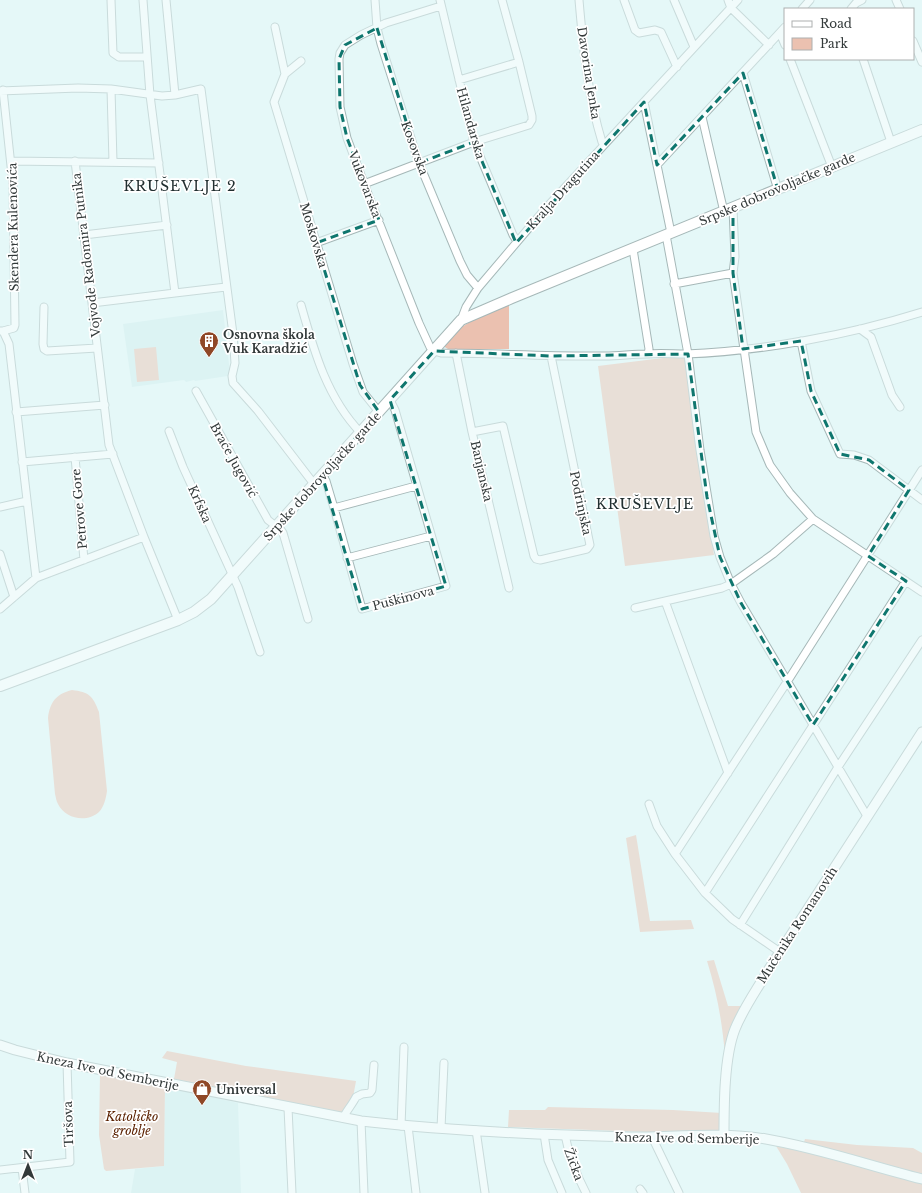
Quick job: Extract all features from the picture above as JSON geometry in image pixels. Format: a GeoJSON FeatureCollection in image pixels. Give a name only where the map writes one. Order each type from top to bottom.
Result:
{"type":"FeatureCollection","features":[{"type":"Feature","properties":{"kind":"main road","name":"Srpske dobrovoljačke garde"},"geometry":{"type":"LineString","coordinates":[[0,686],[178,620],[194,612],[211,600],[461,320],[922,130]]}},
{"type":"Feature","properties":{"kind":"street"},"geometry":{"type":"LineString","coordinates":[[111,0],[113,53],[119,57],[147,57]]}},
{"type":"Feature","properties":{"kind":"street"},"geometry":{"type":"LineString","coordinates":[[142,0],[150,95],[175,294]]}},
{"type":"Feature","properties":{"kind":"street"},"geometry":{"type":"LineString","coordinates":[[166,0],[175,96]]}},
{"type":"Feature","properties":{"kind":"street","name":"Kosovska"},"geometry":{"type":"LineString","coordinates":[[375,0],[377,28],[419,163],[460,261],[467,275],[478,288]]}},
{"type":"Feature","properties":{"kind":"street"},"geometry":{"type":"LineString","coordinates":[[364,184],[474,142],[529,124],[532,120],[519,62],[502,0]]}},
{"type":"Feature","properties":{"kind":"street","name":"Davorina Jenka"},"geometry":{"type":"LineString","coordinates":[[578,0],[595,121],[604,145]]}},
{"type":"Feature","properties":{"kind":"street"},"geometry":{"type":"LineString","coordinates":[[624,0],[635,30],[639,33],[655,30],[661,32],[677,66]]}},
{"type":"Feature","properties":{"kind":"street"},"geometry":{"type":"LineString","coordinates":[[674,0],[694,47]]}},
{"type":"Feature","properties":{"kind":"street"},"geometry":{"type":"LineString","coordinates":[[728,0],[731,8],[769,45]]}},
{"type":"Feature","properties":{"kind":"street","name":"Kralja Dragutina"},"geometry":{"type":"LineString","coordinates":[[461,320],[466,307],[478,288],[517,241],[738,0]]}},
{"type":"Feature","properties":{"kind":"street"},"geometry":{"type":"LineString","coordinates":[[803,8],[810,0]]}},
{"type":"Feature","properties":{"kind":"street"},"geometry":{"type":"LineString","coordinates":[[852,8],[856,3],[862,0]]}},
{"type":"Feature","properties":{"kind":"street","name":"Vukovarska"},"geometry":{"type":"LineString","coordinates":[[434,350],[430,347],[420,323],[347,138],[340,107],[339,59],[340,53],[345,45],[386,24],[440,3]]}},
{"type":"Feature","properties":{"kind":"street","name":"Hilandarska"},"geometry":{"type":"LineString","coordinates":[[440,3],[474,142],[513,235],[517,241]]}},
{"type":"Feature","properties":{"kind":"street"},"geometry":{"type":"LineString","coordinates":[[274,27],[285,74]]}},
{"type":"Feature","properties":{"kind":"street"},"geometry":{"type":"LineString","coordinates":[[657,166],[783,30]]}},
{"type":"Feature","properties":{"kind":"street"},"geometry":{"type":"LineString","coordinates":[[914,43],[922,62]]}},
{"type":"Feature","properties":{"kind":"street"},"geometry":{"type":"LineString","coordinates":[[790,60],[832,167]]}},
{"type":"Feature","properties":{"kind":"street"},"geometry":{"type":"LineString","coordinates":[[863,60],[891,142]]}},
{"type":"Feature","properties":{"kind":"street","name":"Moskovska"},"geometry":{"type":"LineString","coordinates":[[301,61],[285,74],[274,102],[360,385],[368,400],[379,412]]}},
{"type":"Feature","properties":{"kind":"street"},"geometry":{"type":"LineString","coordinates":[[459,80],[519,62]]}},
{"type":"Feature","properties":{"kind":"street"},"geometry":{"type":"LineString","coordinates":[[743,73],[778,190]]}},
{"type":"Feature","properties":{"kind":"street"},"geometry":{"type":"LineString","coordinates":[[2,90],[78,88],[111,89],[150,95],[175,96],[202,89],[235,363],[232,376],[233,383],[258,411],[314,484]]}},
{"type":"Feature","properties":{"kind":"street"},"geometry":{"type":"LineString","coordinates":[[111,89],[113,162]]}},
{"type":"Feature","properties":{"kind":"street","name":"Skendera Kulenovića"},"geometry":{"type":"LineString","coordinates":[[1,331],[14,328],[15,325],[12,161],[2,90]]}},
{"type":"Feature","properties":{"kind":"street"},"geometry":{"type":"LineString","coordinates":[[644,102],[657,166],[674,284],[688,354],[700,450],[714,536],[720,557],[730,584],[867,816]]}},
{"type":"Feature","properties":{"kind":"street"},"geometry":{"type":"LineString","coordinates":[[702,117],[728,210],[735,257],[733,273],[756,432],[770,465],[790,493],[814,520],[922,592]]}},
{"type":"Feature","properties":{"kind":"street"},"geometry":{"type":"LineString","coordinates":[[12,161],[159,163]]}},
{"type":"Feature","properties":{"kind":"street","name":"Vojvode Radomira Putnika"},"geometry":{"type":"LineString","coordinates":[[75,162],[109,445],[178,620]]}},
{"type":"Feature","properties":{"kind":"street"},"geometry":{"type":"LineString","coordinates":[[316,244],[379,220]]}},
{"type":"Feature","properties":{"kind":"street"},"geometry":{"type":"LineString","coordinates":[[84,235],[167,225]]}},
{"type":"Feature","properties":{"kind":"street"},"geometry":{"type":"LineString","coordinates":[[633,249],[649,349],[648,354]]}},
{"type":"Feature","properties":{"kind":"street"},"geometry":{"type":"LineString","coordinates":[[674,284],[733,273]]}},
{"type":"Feature","properties":{"kind":"street"},"geometry":{"type":"LineString","coordinates":[[92,303],[226,287]]}},
{"type":"Feature","properties":{"kind":"street"},"geometry":{"type":"LineString","coordinates":[[301,305],[321,371],[338,404],[349,420],[361,433]]}},
{"type":"Feature","properties":{"kind":"street","name":"Vojvode Radomira Putnika"},"geometry":{"type":"LineString","coordinates":[[44,307],[44,349],[47,351],[97,348]]}},
{"type":"Feature","properties":{"kind":"street"},"geometry":{"type":"LineString","coordinates":[[434,350],[441,353],[551,356],[688,354],[743,349],[801,341],[877,325],[922,312]]}},
{"type":"Feature","properties":{"kind":"street"},"geometry":{"type":"LineString","coordinates":[[871,337],[877,325]]}},
{"type":"Feature","properties":{"kind":"street"},"geometry":{"type":"LineString","coordinates":[[860,329],[871,337],[890,389],[900,407]]}},
{"type":"Feature","properties":{"kind":"street"},"geometry":{"type":"LineString","coordinates":[[1,331],[8,344],[36,578]]}},
{"type":"Feature","properties":{"kind":"street"},"geometry":{"type":"LineString","coordinates":[[801,341],[811,391],[840,454],[854,455],[869,460],[922,500]]}},
{"type":"Feature","properties":{"kind":"street","name":"Banjanska"},"geometry":{"type":"LineString","coordinates":[[456,353],[472,432],[508,588]]}},
{"type":"Feature","properties":{"kind":"street","name":"Podrinjska"},"geometry":{"type":"LineString","coordinates":[[472,432],[503,426],[534,556],[536,559],[540,560],[587,549],[590,546],[551,356]]}},
{"type":"Feature","properties":{"kind":"street","name":"Braće Jugović"},"geometry":{"type":"LineString","coordinates":[[196,391],[264,514],[268,520],[283,533],[308,619]]}},
{"type":"Feature","properties":{"kind":"street","name":"Puškinova"},"geometry":{"type":"LineString","coordinates":[[322,476],[326,481],[362,608],[446,586],[395,410],[390,400]]}},
{"type":"Feature","properties":{"kind":"street"},"geometry":{"type":"LineString","coordinates":[[16,412],[105,405]]}},
{"type":"Feature","properties":{"kind":"street","name":"Krfska"},"geometry":{"type":"LineString","coordinates":[[169,431],[186,474],[238,587],[260,652]]}},
{"type":"Feature","properties":{"kind":"street"},"geometry":{"type":"LineString","coordinates":[[22,462],[113,454]]}},
{"type":"Feature","properties":{"kind":"street","name":"Petrove Gore"},"geometry":{"type":"LineString","coordinates":[[74,458],[84,560]]}},
{"type":"Feature","properties":{"kind":"street"},"geometry":{"type":"LineString","coordinates":[[675,854],[922,470]]}},
{"type":"Feature","properties":{"kind":"street"},"geometry":{"type":"LineString","coordinates":[[334,508],[416,486]]}},
{"type":"Feature","properties":{"kind":"street"},"geometry":{"type":"LineString","coordinates":[[0,507],[27,501]]}},
{"type":"Feature","properties":{"kind":"street"},"geometry":{"type":"LineString","coordinates":[[635,608],[722,588],[773,554],[814,520]]}},
{"type":"Feature","properties":{"kind":"street"},"geometry":{"type":"LineString","coordinates":[[347,558],[431,536]]}},
{"type":"Feature","properties":{"kind":"street","name":"Petrove Gore"},"geometry":{"type":"LineString","coordinates":[[0,609],[36,578],[144,537]]}},
{"type":"Feature","properties":{"kind":"street"},"geometry":{"type":"LineString","coordinates":[[0,554],[14,597]]}},
{"type":"Feature","properties":{"kind":"street"},"geometry":{"type":"LineString","coordinates":[[705,893],[906,581]]}},
{"type":"Feature","properties":{"kind":"street"},"geometry":{"type":"LineString","coordinates":[[665,601],[728,773]]}},
{"type":"Feature","properties":{"kind":"street"},"geometry":{"type":"LineString","coordinates":[[740,925],[838,767],[922,640]]}},
{"type":"Feature","properties":{"kind":"street","name":"Mučenika Romanovih"},"geometry":{"type":"LineString","coordinates":[[724,1136],[727,1064],[735,1030],[746,1006],[922,732]]}},
{"type":"Feature","properties":{"kind":"street"},"geometry":{"type":"LineString","coordinates":[[649,804],[657,826],[675,854],[705,893],[732,919],[780,952]]}},
{"type":"Feature","properties":{"kind":"street","name":"Kneza Ive od Semberije"},"geometry":{"type":"LineString","coordinates":[[0,1045],[67,1063],[361,1122],[544,1134],[652,1137],[724,1136],[766,1139],[922,1179]]}},
{"type":"Feature","properties":{"kind":"street"},"geometry":{"type":"LineString","coordinates":[[404,1047],[404,1126],[416,1193]]}},
{"type":"Feature","properties":{"kind":"street","name":"Tiršova"},"geometry":{"type":"LineString","coordinates":[[0,1170],[70,1162],[67,1063]]}},
{"type":"Feature","properties":{"kind":"street"},"geometry":{"type":"LineString","coordinates":[[441,1128],[444,1063]]}},
{"type":"Feature","properties":{"kind":"street"},"geometry":{"type":"LineString","coordinates":[[343,1118],[347,1110],[352,1106],[356,1097],[362,1094],[370,1093],[372,1090],[374,1065]]}},
{"type":"Feature","properties":{"kind":"street"},"geometry":{"type":"LineString","coordinates":[[288,1108],[292,1193]]}},
{"type":"Feature","properties":{"kind":"street"},"geometry":{"type":"LineString","coordinates":[[361,1122],[364,1193]]}},
{"type":"Feature","properties":{"kind":"street"},"geometry":{"type":"LineString","coordinates":[[476,1130],[485,1193]]}},
{"type":"Feature","properties":{"kind":"street"},"geometry":{"type":"LineString","coordinates":[[544,1134],[548,1160],[562,1193]]}},
{"type":"Feature","properties":{"kind":"street","name":"Žička"},"geometry":{"type":"LineString","coordinates":[[565,1134],[573,1165],[586,1193]]}},
{"type":"Feature","properties":{"kind":"street"},"geometry":{"type":"LineString","coordinates":[[652,1137],[679,1193]]}},
{"type":"Feature","properties":{"kind":"street"},"geometry":{"type":"LineString","coordinates":[[22,1168],[25,1193]]}},
{"type":"Feature","properties":{"kind":"highlighted area"},"geometry":{"type":"Polygon","coordinates":[[[377,28],[419,163],[474,142],[516,243],[644,102],[657,165],[743,73],[778,190],[733,208],[733,273],[743,349],[801,341],[811,391],[840,454],[869,460],[909,490],[868,556],[906,581],[813,725],[741,603],[720,557],[707,497],[688,354],[551,356],[434,351],[390,400],[446,586],[362,609],[322,475],[379,412],[360,385],[316,243],[379,220],[347,138],[340,107],[339,59],[345,45],[377,28]]]}},
{"type":"Feature","properties":{"kind":"shaded area"},"geometry":{"type":"Polygon","coordinates":[[[223,310],[230,373],[228,376],[195,381],[186,382],[184,380],[132,387],[123,324],[223,310]]]}},
{"type":"Feature","properties":{"kind":"shaded area"},"geometry":{"type":"Polygon","coordinates":[[[165,1087],[238,1103],[241,1193],[131,1193],[135,1169],[164,1166],[165,1087]]]}},
{"type":"Feature","properties":{"kind":"green space"},"geometry":{"type":"Polygon","coordinates":[[[509,303],[509,349],[448,349],[443,346],[460,328],[485,313],[509,303]]]}},
{"type":"Feature","properties":{"kind":"green space"},"geometry":{"type":"Polygon","coordinates":[[[156,347],[159,380],[137,382],[134,349],[156,347]]]}},
{"type":"Feature","properties":{"kind":"green space"},"geometry":{"type":"Polygon","coordinates":[[[687,355],[714,555],[625,566],[598,366],[687,355]]]}},
{"type":"Feature","properties":{"kind":"green space"},"geometry":{"type":"Polygon","coordinates":[[[72,690],[83,692],[90,696],[95,702],[99,712],[107,791],[101,810],[89,818],[77,818],[66,813],[61,809],[55,794],[48,718],[50,707],[58,696],[72,690]]]}},
{"type":"Feature","properties":{"kind":"green space"},"geometry":{"type":"Polygon","coordinates":[[[636,835],[650,921],[691,920],[694,929],[640,932],[626,838],[636,835]]]}},
{"type":"Feature","properties":{"kind":"green space"},"geometry":{"type":"Polygon","coordinates":[[[714,960],[728,1006],[743,1006],[725,1055],[719,1007],[707,961],[714,960]]]}},
{"type":"Feature","properties":{"kind":"green space"},"geometry":{"type":"Polygon","coordinates":[[[167,1051],[246,1066],[356,1081],[350,1114],[174,1079],[177,1062],[162,1058],[167,1051]]]}},
{"type":"Feature","properties":{"kind":"green space","name":"Katoličko groblje"},"geometry":{"type":"Polygon","coordinates":[[[100,1074],[165,1087],[164,1166],[106,1171],[104,1169],[99,1135],[100,1074]]]}},
{"type":"Feature","properties":{"kind":"green space"},"geometry":{"type":"Polygon","coordinates":[[[548,1107],[673,1110],[722,1113],[721,1132],[648,1132],[508,1127],[509,1110],[545,1110],[548,1107]]]}},
{"type":"Feature","properties":{"kind":"green space"},"geometry":{"type":"Polygon","coordinates":[[[805,1139],[857,1145],[913,1148],[922,1153],[922,1174],[804,1142],[805,1139]]]}},
{"type":"Feature","properties":{"kind":"green space"},"geometry":{"type":"Polygon","coordinates":[[[776,1146],[805,1152],[922,1184],[922,1193],[801,1193],[787,1164],[776,1146]]]}},
{"type":"Feature","properties":{"kind":"place","name":"Osnovna škola Vuk Karadžić"},"geometry":{"type":"Point","coordinates":[209,358]}},
{"type":"Feature","properties":{"kind":"place","name":"Universal"},"geometry":{"type":"Point","coordinates":[202,1106]}},
{"type":"Feature","properties":{"kind":"district","name":"KRUŠEVLJE 2"},"geometry":{"type":"Point","coordinates":[180,186]}},
{"type":"Feature","properties":{"kind":"district","name":"KRUŠEVLJE"},"geometry":{"type":"Point","coordinates":[645,504]}}]}
